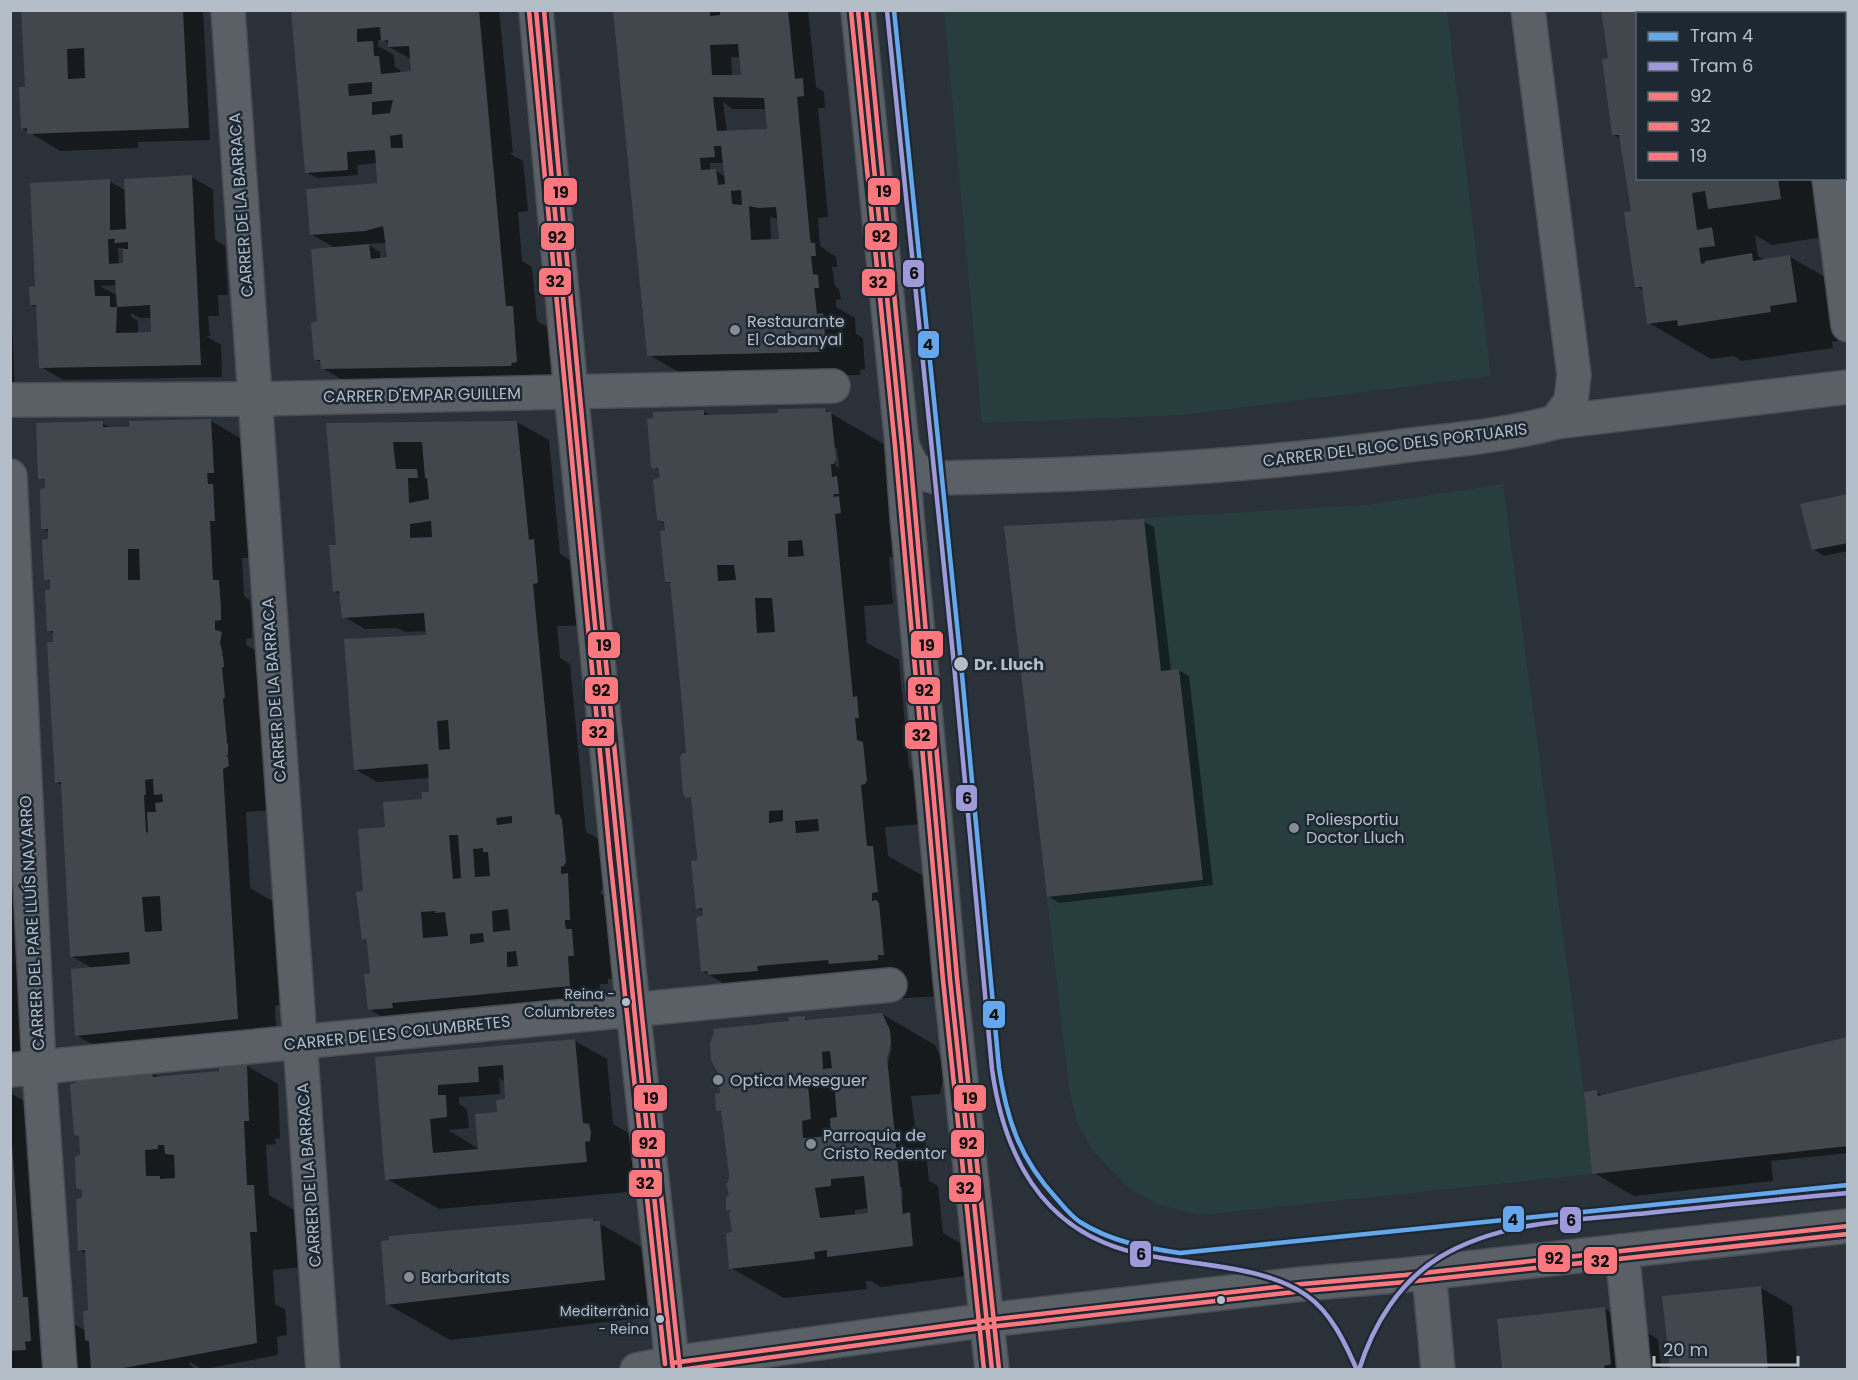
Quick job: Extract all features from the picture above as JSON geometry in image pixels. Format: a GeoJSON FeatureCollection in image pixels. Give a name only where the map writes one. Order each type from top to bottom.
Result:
{"type":"FeatureCollection","features":[{"type":"Feature","properties":{"kind":"street","name":"CARRER DE LA BARRACA"},"geometry":{"type":"LineString","coordinates":[[228,10],[323,1370]]}},
{"type":"Feature","properties":{"kind":"street"},"geometry":{"type":"LineString","coordinates":[[536,10],[571,392],[633,1009],[672,1366]]}},
{"type":"Feature","properties":{"kind":"street"},"geometry":{"type":"LineString","coordinates":[[858,10],[902,446],[950,979],[992,1370]]}},
{"type":"Feature","properties":{"kind":"street"},"geometry":{"type":"LineString","coordinates":[[1528,10],[1574,375],[1571,401],[1556,422]]}},
{"type":"Feature","properties":{"kind":"street"},"geometry":{"type":"LineString","coordinates":[[1829,180],[1848,325]]}},
{"type":"Feature","properties":{"kind":"street","name":"CARRER D'EMPAR GUILLEM"},"geometry":{"type":"LineString","coordinates":[[10,400],[254,399],[833,386]]}},
{"type":"Feature","properties":{"kind":"street"},"geometry":{"type":"LineString","coordinates":[[1556,422],[1848,387]]}},
{"type":"Feature","properties":{"kind":"street","name":"CARRER DEL BLOC DELS PORTUARIS"},"geometry":{"type":"LineString","coordinates":[[902,446],[910,465],[921,474],[942,478],[997,477],[1146,471],[1341,454],[1524,430],[1556,422]]}},
{"type":"Feature","properties":{"kind":"street","name":"CARRER DEL PARE LLUÍS NAVARRO"},"geometry":{"type":"LineString","coordinates":[[10,476],[25,1069],[60,1370]]}},
{"type":"Feature","properties":{"kind":"street","name":"CARRER DE LES COLUMBRETES"},"geometry":{"type":"LineString","coordinates":[[25,1069],[890,985]]}},
{"type":"Feature","properties":{"kind":"street"},"geometry":{"type":"LineString","coordinates":[[637,1370],[988,1320],[1848,1226]]}},
{"type":"Feature","properties":{"kind":"street"},"geometry":{"type":"LineString","coordinates":[[1622,1251],[1634,1370]]}},
{"type":"Feature","properties":{"kind":"street"},"geometry":{"type":"LineString","coordinates":[[1429,1273],[1438,1370]]}},
{"type":"Feature","properties":{"kind":"green space"},"geometry":{"type":"Polygon","coordinates":[[[944,11],[1447,11],[1491,376],[1182,415],[982,423],[944,11]]]}},
{"type":"Feature","properties":{"kind":"green space","name":"Poliesportiu Doctor Lluch"},"geometry":{"type":"Polygon","coordinates":[[[1503,484],[1584,1092],[1592,1174],[1200,1215],[1159,1205],[1128,1187],[1093,1151],[1076,1120],[1069,1087],[1004,526],[1366,505],[1503,484]]]}},
{"type":"Feature","properties":{"kind":"building"},"geometry":{"type":"Polygon","coordinates":[[[21,10],[183,10],[189,128],[27,134],[27,128],[21,129],[19,87],[25,87],[21,10]],[[84,48],[67,49],[68,79],[85,78],[84,48]]]}},
{"type":"Feature","properties":{"kind":"building"},"geometry":{"type":"Polygon","coordinates":[[[291,10],[479,10],[506,306],[513,306],[517,362],[512,363],[511,366],[321,369],[320,360],[314,360],[311,323],[317,321],[311,249],[369,244],[371,259],[387,257],[383,226],[365,231],[310,235],[306,189],[377,183],[375,150],[347,152],[348,170],[305,173],[291,10]],[[380,27],[357,29],[357,42],[373,41],[374,56],[379,56],[381,74],[411,71],[409,46],[388,47],[388,40],[381,41],[380,27]],[[372,82],[348,84],[349,96],[372,94],[372,82]],[[393,100],[372,102],[372,115],[390,113],[393,100]],[[402,134],[390,136],[391,148],[403,148],[402,134]]]}},
{"type":"Feature","properties":{"kind":"building"},"geometry":{"type":"Polygon","coordinates":[[[613,10],[710,10],[710,16],[720,15],[720,10],[788,10],[795,79],[803,78],[804,96],[797,97],[810,238],[811,243],[815,243],[816,256],[811,256],[813,274],[818,275],[819,288],[814,288],[817,314],[823,313],[826,347],[820,347],[820,352],[647,356],[613,10]],[[738,44],[710,45],[712,75],[741,75],[738,44]],[[713,97],[717,131],[767,129],[764,98],[713,97]],[[714,146],[715,157],[700,158],[701,170],[716,169],[718,185],[725,184],[721,146],[714,146]],[[741,190],[731,191],[732,204],[742,205],[741,190]],[[749,206],[751,240],[779,239],[776,207],[749,206]]]}},
{"type":"Feature","properties":{"kind":"building"},"geometry":{"type":"Polygon","coordinates":[[[1601,10],[1754,10],[1754,12],[1636,12],[1636,180],[1778,180],[1781,199],[1708,209],[1705,191],[1692,193],[1697,230],[1712,227],[1715,246],[1699,248],[1701,264],[1705,261],[1752,253],[1753,261],[1790,255],[1797,302],[1770,306],[1771,312],[1678,326],[1677,320],[1647,324],[1642,287],[1635,287],[1624,212],[1631,211],[1619,135],[1612,135],[1602,59],[1608,58],[1601,10]]]}},
{"type":"Feature","properties":{"kind":"building"},"geometry":{"type":"Polygon","coordinates":[[[192,175],[201,365],[39,368],[36,305],[30,305],[29,287],[35,286],[30,183],[110,179],[110,230],[126,229],[124,179],[192,175]],[[108,239],[109,264],[123,263],[123,249],[128,249],[128,242],[114,243],[115,239],[108,239]],[[94,280],[95,296],[110,296],[110,307],[117,307],[115,280],[94,280]],[[150,305],[117,307],[116,333],[151,332],[150,305]]]}},
{"type":"Feature","properties":{"kind":"building"},"geometry":{"type":"Polygon","coordinates":[[[825,408],[826,412],[831,412],[836,459],[834,464],[831,464],[832,477],[837,476],[839,494],[834,494],[833,497],[839,496],[841,513],[835,514],[853,697],[857,696],[859,718],[855,718],[857,740],[863,742],[867,781],[861,785],[867,846],[873,846],[878,892],[872,893],[872,901],[876,900],[879,903],[884,955],[878,955],[878,960],[829,964],[828,960],[757,966],[758,971],[708,975],[707,971],[701,972],[696,919],[698,916],[703,916],[702,908],[696,909],[691,861],[697,860],[697,856],[691,797],[687,798],[683,795],[680,757],[686,753],[681,693],[670,582],[665,582],[660,531],[665,530],[664,522],[657,520],[653,480],[660,477],[658,468],[653,469],[651,466],[647,419],[653,418],[653,412],[704,410],[704,415],[778,413],[778,409],[825,408]],[[802,540],[788,541],[788,557],[804,556],[802,540]],[[717,565],[718,581],[736,580],[734,565],[717,565]],[[755,598],[757,633],[775,632],[772,598],[755,598]],[[783,810],[769,811],[769,823],[783,821],[783,810]],[[818,819],[795,821],[796,833],[819,831],[818,819]]]}},
{"type":"Feature","properties":{"kind":"building"},"geometry":{"type":"Polygon","coordinates":[[[211,419],[214,473],[207,473],[208,484],[213,484],[215,521],[210,521],[213,580],[219,580],[221,607],[221,620],[215,621],[215,630],[222,632],[220,643],[224,667],[222,668],[225,697],[223,699],[228,744],[228,755],[226,755],[229,766],[223,769],[238,1019],[75,1036],[71,969],[130,964],[129,952],[70,957],[61,782],[55,783],[47,642],[53,642],[53,631],[47,631],[45,590],[50,590],[50,580],[44,580],[42,540],[48,539],[48,529],[41,529],[40,489],[45,488],[45,482],[44,479],[38,479],[36,423],[103,421],[103,427],[129,427],[129,421],[211,419]],[[128,549],[128,580],[140,580],[139,549],[128,549]],[[153,779],[145,780],[146,832],[148,833],[147,812],[156,812],[155,803],[163,802],[162,794],[154,795],[153,779]],[[160,896],[142,897],[145,932],[162,931],[160,896]]]}},
{"type":"Feature","properties":{"kind":"building"},"geometry":{"type":"Polygon","coordinates":[[[517,421],[529,540],[534,539],[538,583],[533,584],[555,813],[559,814],[562,820],[566,862],[563,867],[561,866],[561,874],[568,873],[570,920],[565,920],[565,924],[566,929],[572,929],[574,956],[568,956],[570,986],[392,1003],[393,1008],[368,1010],[364,974],[370,974],[367,944],[366,939],[362,940],[356,892],[363,891],[358,829],[385,827],[383,802],[422,799],[422,792],[429,792],[428,764],[354,770],[344,639],[426,635],[424,613],[342,618],[339,591],[333,592],[329,545],[336,545],[326,423],[517,421]],[[393,442],[396,469],[417,469],[418,478],[408,478],[409,503],[429,499],[422,442],[393,442]],[[431,521],[410,524],[410,538],[432,537],[431,521]],[[448,720],[437,721],[439,750],[450,749],[448,720]],[[512,816],[496,818],[497,825],[512,823],[512,816]],[[449,835],[453,879],[461,878],[458,835],[449,835]],[[483,848],[473,849],[475,877],[490,876],[488,852],[483,852],[483,848]],[[508,909],[492,911],[493,932],[510,930],[508,909]],[[421,912],[423,938],[448,936],[445,912],[421,912]],[[483,933],[470,934],[470,944],[484,942],[483,933]],[[516,951],[507,952],[507,967],[518,966],[516,951]]]}},
{"type":"Feature","properties":{"kind":"building"},"geometry":{"type":"Polygon","coordinates":[[[1848,494],[1848,543],[1812,550],[1800,504],[1848,494]]]}},
{"type":"Feature","properties":{"kind":"building"},"geometry":{"type":"Polygon","coordinates":[[[1144,519],[1161,671],[1179,669],[1203,880],[1047,897],[1004,526],[1144,519]]]}},
{"type":"Feature","properties":{"kind":"building"},"geometry":{"type":"Polygon","coordinates":[[[882,1013],[890,1030],[891,1044],[887,1058],[903,1214],[910,1212],[913,1246],[827,1257],[827,1250],[814,1252],[815,1259],[729,1269],[726,1233],[732,1232],[729,1213],[731,1210],[726,1210],[726,1197],[729,1196],[726,1183],[728,1183],[729,1176],[721,1111],[716,1111],[715,1093],[720,1093],[718,1073],[711,1060],[710,1043],[714,1033],[713,1029],[789,1021],[788,1017],[805,1016],[805,1020],[882,1013]],[[830,1051],[822,1052],[823,1069],[832,1068],[830,1051]],[[834,1082],[808,1084],[811,1119],[802,1121],[803,1138],[831,1136],[830,1118],[837,1117],[834,1082]],[[864,1176],[831,1179],[831,1186],[815,1188],[820,1218],[868,1213],[864,1176]]]}},
{"type":"Feature","properties":{"kind":"building"},"geometry":{"type":"Polygon","coordinates":[[[1848,1037],[1848,1146],[1592,1174],[1584,1092],[1597,1090],[1598,1096],[1848,1037]]]}},
{"type":"Feature","properties":{"kind":"building"},"geometry":{"type":"Polygon","coordinates":[[[575,1039],[583,1123],[589,1124],[591,1132],[590,1141],[585,1142],[587,1162],[385,1180],[375,1057],[575,1039]],[[503,1065],[478,1067],[479,1082],[438,1085],[438,1095],[446,1095],[447,1117],[430,1119],[433,1153],[478,1149],[475,1114],[497,1112],[496,1100],[505,1099],[503,1065]]]}},
{"type":"Feature","properties":{"kind":"building"},"geometry":{"type":"Polygon","coordinates":[[[247,1064],[249,1121],[244,1121],[247,1185],[254,1185],[257,1232],[250,1232],[257,1343],[113,1370],[91,1370],[89,1341],[85,1340],[83,1311],[88,1309],[85,1250],[78,1251],[76,1199],[82,1198],[82,1190],[76,1188],[75,1157],[80,1154],[79,1136],[74,1135],[70,1084],[76,1083],[76,1077],[152,1071],[153,1077],[219,1071],[219,1067],[247,1064]],[[158,1145],[158,1149],[145,1150],[146,1176],[160,1176],[160,1179],[175,1178],[174,1155],[165,1154],[164,1145],[158,1145]]]}},
{"type":"Feature","properties":{"kind":"building"},"geometry":{"type":"Polygon","coordinates":[[[10,1144],[12,1144],[23,1297],[28,1297],[31,1341],[25,1342],[26,1350],[10,1351],[10,1144]]]}},
{"type":"Feature","properties":{"kind":"building"},"geometry":{"type":"Polygon","coordinates":[[[593,1218],[593,1221],[600,1221],[605,1280],[386,1305],[381,1241],[389,1240],[389,1236],[593,1218]]]}},
{"type":"Feature","properties":{"kind":"building"},"geometry":{"type":"Polygon","coordinates":[[[1761,1286],[1768,1370],[1670,1370],[1662,1296],[1761,1286]]]}},
{"type":"Feature","properties":{"kind":"building"},"geometry":{"type":"Polygon","coordinates":[[[1605,1307],[1611,1364],[1604,1366],[1605,1370],[1502,1370],[1497,1319],[1605,1307]]]}},
{"type":"Feature","properties":{"kind":"tram line","name":"4"},"geometry":{"type":"LineString","coordinates":[[894,10],[961,664],[999,1068],[1006,1105],[1017,1138],[1024,1154],[1044,1184],[1071,1214],[1091,1229],[1128,1243],[1180,1253],[1848,1185]]}},
{"type":"Feature","properties":{"kind":"tram line","name":"6"},"geometry":{"type":"LineString","coordinates":[[887,11],[954,665],[992,1069],[1004,1123],[1025,1172],[1040,1194],[1058,1213],[1080,1230],[1125,1250],[1249,1272],[1293,1287],[1315,1302],[1330,1319],[1357,1370]]}},
{"type":"Feature","properties":{"kind":"tram line","name":"6"},"geometry":{"type":"LineString","coordinates":[[1359,1370],[1380,1321],[1400,1292],[1425,1267],[1464,1245],[1514,1229],[1568,1220],[1848,1193]]}},
{"type":"Feature","properties":{"kind":"transit line","name":"92"},"geometry":{"type":"LineString","coordinates":[[536,10],[601,690],[673,1370]]}},
{"type":"Feature","properties":{"kind":"transit line","name":"19"},"geometry":{"type":"LineString","coordinates":[[544,10],[643,1030],[680,1369]]}},
{"type":"Feature","properties":{"kind":"transit line","name":"92"},"geometry":{"type":"LineString","coordinates":[[858,10],[902,445],[950,979],[992,1370]]}},
{"type":"Feature","properties":{"kind":"transit line","name":"19"},"geometry":{"type":"LineString","coordinates":[[866,10],[909,444],[957,978],[999,1369]]}},
{"type":"Feature","properties":{"kind":"transit line","name":"32"},"geometry":{"type":"LineString","coordinates":[[529,11],[610,857],[665,1364]]}},
{"type":"Feature","properties":{"kind":"transit line","name":"32"},"geometry":{"type":"LineString","coordinates":[[851,11],[895,446],[943,980],[984,1370]]}},
{"type":"Feature","properties":{"kind":"transit line","name":"92"},"geometry":{"type":"LineString","coordinates":[[672,1363],[988,1320],[1848,1226]]}},
{"type":"Feature","properties":{"kind":"transit line","name":"32"},"geometry":{"type":"LineString","coordinates":[[680,1370],[989,1327],[1303,1291],[1848,1234]]}},
{"type":"Feature","properties":{"kind":"place","name":"Restaurante El Cabanyal"},"geometry":{"type":"Point","coordinates":[735,330]}},
{"type":"Feature","properties":{"kind":"place","name":"Dr. Lluch"},"geometry":{"type":"Point","coordinates":[961,664]}},
{"type":"Feature","properties":{"kind":"place","name":"Poliesportiu Doctor Lluch"},"geometry":{"type":"Point","coordinates":[1294,828]}},
{"type":"Feature","properties":{"kind":"place","name":"Reina - Columbretes"},"geometry":{"type":"Point","coordinates":[626,1002]}},
{"type":"Feature","properties":{"kind":"place","name":"Optica Meseguer"},"geometry":{"type":"Point","coordinates":[718,1080]}},
{"type":"Feature","properties":{"kind":"place","name":"Parroquia de Cristo Redentor"},"geometry":{"type":"Point","coordinates":[811,1144]}},
{"type":"Feature","properties":{"kind":"place","name":"Barbaritats"},"geometry":{"type":"Point","coordinates":[409,1277]}},
{"type":"Feature","properties":{"kind":"place","name":"Mediterrània - Reina"},"geometry":{"type":"Point","coordinates":[660,1319]}}]}
